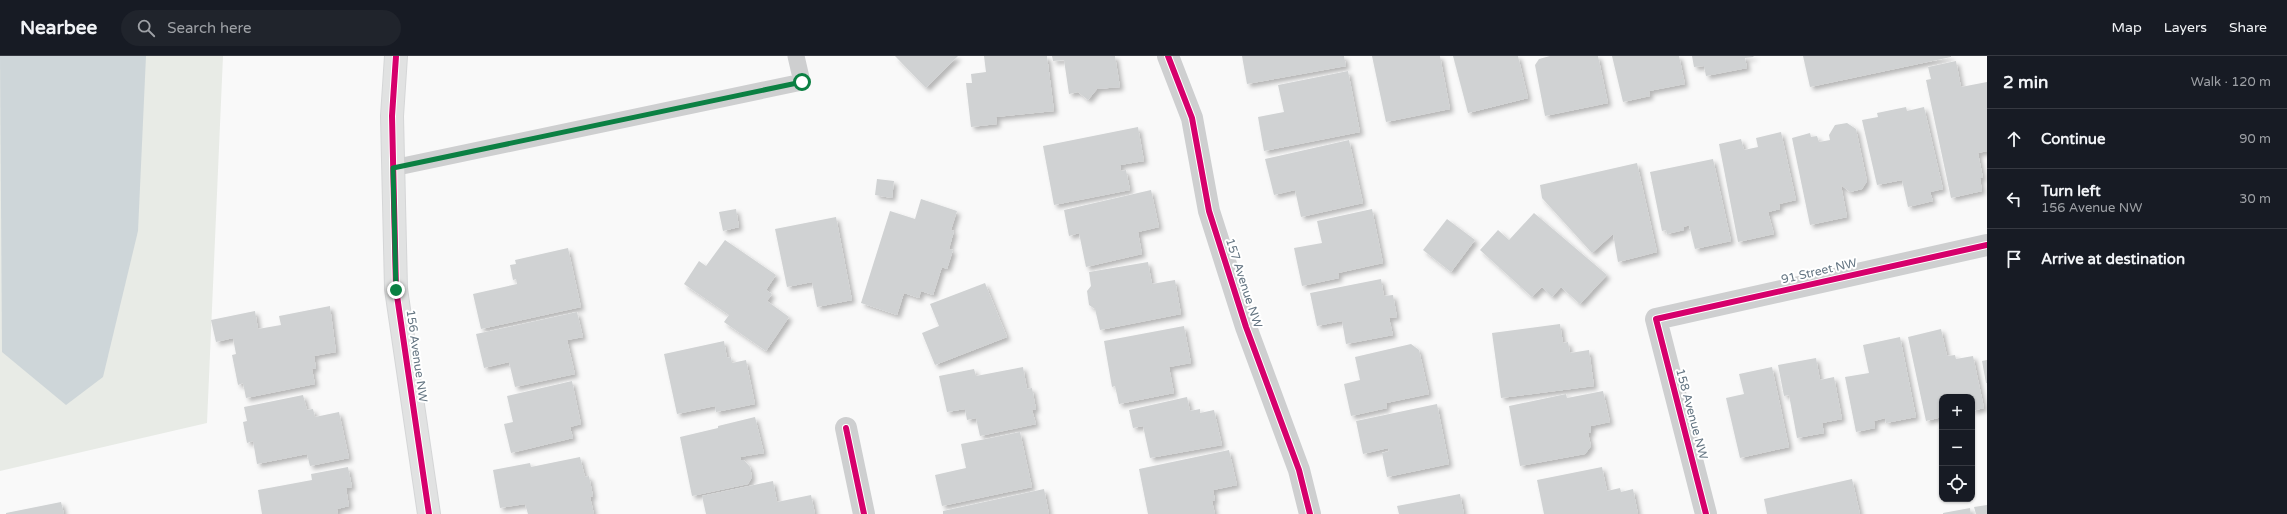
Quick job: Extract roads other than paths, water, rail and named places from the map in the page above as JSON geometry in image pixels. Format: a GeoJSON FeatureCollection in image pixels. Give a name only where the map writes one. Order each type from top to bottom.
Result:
{"type":"FeatureCollection","features":[{"type":"Feature","properties":{"kind":"street","name":"156 Avenue NW"},"geometry":{"type":"LineString","coordinates":[[396,56],[392,116],[396,290],[429,514]]}},
{"type":"Feature","properties":{"kind":"street","name":"157 Avenue NW"},"geometry":{"type":"LineString","coordinates":[[1168,56],[1192,118],[1212,218],[1246,327],[1299,470],[1310,514]]}},
{"type":"Feature","properties":{"kind":"street","name":"91 Street NW"},"geometry":{"type":"LineString","coordinates":[[1656,319],[1987,245]]}},
{"type":"Feature","properties":{"kind":"street","name":"158 Avenue NW"},"geometry":{"type":"LineString","coordinates":[[1656,319],[1706,514]]}},
{"type":"Feature","properties":{"kind":"street"},"geometry":{"type":"LineString","coordinates":[[846,428],[864,514]]}},
{"type":"Feature","properties":{"kind":"lane"},"geometry":{"type":"LineString","coordinates":[[393,168],[802,82],[796,56]]}}]}
